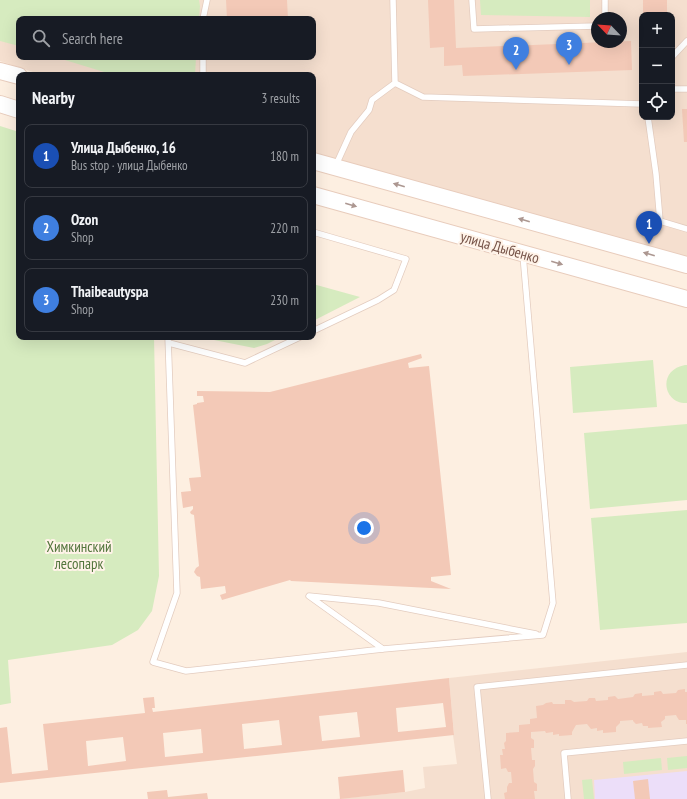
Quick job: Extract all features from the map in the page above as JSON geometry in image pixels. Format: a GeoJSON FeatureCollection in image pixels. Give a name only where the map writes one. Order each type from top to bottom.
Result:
{"type":"FeatureCollection","features":[{"type":"Feature","properties":{"kind":"main road"},"geometry":{"type":"LineString","coordinates":[[0,71],[16,75]]}},
{"type":"Feature","properties":{"kind":"main road"},"geometry":{"type":"LineString","coordinates":[[0,104],[16,109]]}},
{"type":"Feature","properties":{"kind":"main road"},"geometry":{"type":"LineString","coordinates":[[316,162],[687,265]]}},
{"type":"Feature","properties":{"kind":"main road","name":"улица Дыбенко"},"geometry":{"type":"LineString","coordinates":[[316,196],[687,299]]}},
{"type":"Feature","properties":{"kind":"lane"},"geometry":{"type":"LineString","coordinates":[[204,16],[207,0]]}},
{"type":"Feature","properties":{"kind":"lane"},"geometry":{"type":"LineString","coordinates":[[393,0],[395,83]]}},
{"type":"Feature","properties":{"kind":"lane"},"geometry":{"type":"LineString","coordinates":[[472,0],[474,29],[591,26]]}},
{"type":"Feature","properties":{"kind":"lane"},"geometry":{"type":"LineString","coordinates":[[605,0],[605,12]]}},
{"type":"Feature","properties":{"kind":"lane"},"geometry":{"type":"LineString","coordinates":[[675,54],[687,41]]}},
{"type":"Feature","properties":{"kind":"lane"},"geometry":{"type":"LineString","coordinates":[[203,60],[203,72]]}},
{"type":"Feature","properties":{"kind":"lane"},"geometry":{"type":"LineString","coordinates":[[395,83],[423,97],[639,104]]}},
{"type":"Feature","properties":{"kind":"lane"},"geometry":{"type":"LineString","coordinates":[[335,167],[351,132],[369,110],[372,100],[395,83]]}},
{"type":"Feature","properties":{"kind":"lane"},"geometry":{"type":"LineString","coordinates":[[675,89],[687,89]]}},
{"type":"Feature","properties":{"kind":"lane"},"geometry":{"type":"LineString","coordinates":[[648,120],[656,174],[660,221],[687,229]]}},
{"type":"Feature","properties":{"kind":"lane"},"geometry":{"type":"LineString","coordinates":[[316,233],[406,259],[394,290],[378,300],[316,330]]}},
{"type":"Feature","properties":{"kind":"lane"},"geometry":{"type":"LineString","coordinates":[[523,253],[553,603],[542,635]]}},
{"type":"Feature","properties":{"kind":"lane"},"geometry":{"type":"LineString","coordinates":[[294,340],[245,363],[168,340],[177,593],[153,662],[186,671],[383,649],[542,635]]}},
{"type":"Feature","properties":{"kind":"lane"},"geometry":{"type":"LineString","coordinates":[[383,649],[308,596],[378,602],[542,635]]}},
{"type":"Feature","properties":{"kind":"lane"},"geometry":{"type":"LineString","coordinates":[[488,799],[476,687],[687,664]]}},
{"type":"Feature","properties":{"kind":"lane"},"geometry":{"type":"LineString","coordinates":[[568,799],[564,753],[687,741]]}},
{"type":"Feature","properties":{"kind":"shaded area"},"geometry":{"type":"Polygon","coordinates":[[[0,0],[687,0],[687,258],[316,155],[316,72],[33,72],[0,61],[0,0]]]}},
{"type":"Feature","properties":{"kind":"shaded area"},"geometry":{"type":"Polygon","coordinates":[[[687,652],[687,799],[336,799],[405,792],[425,788],[423,767],[457,764],[453,735],[449,678],[687,652]]]}},
{"type":"Feature","properties":{"kind":"shaded area"},"geometry":{"type":"Polygon","coordinates":[[[687,771],[687,799],[595,799],[594,780],[687,771]]]}},
{"type":"Feature","properties":{"kind":"green space"},"geometry":{"type":"Polygon","coordinates":[[[0,0],[199,0],[199,16],[16,16],[16,45],[0,41],[0,0]]]}},
{"type":"Feature","properties":{"kind":"green space"},"geometry":{"type":"Polygon","coordinates":[[[480,0],[590,0],[590,17],[481,15],[480,0]]]}},
{"type":"Feature","properties":{"kind":"green space"},"geometry":{"type":"Polygon","coordinates":[[[65,60],[196,60],[195,72],[104,72],[65,60]]]}},
{"type":"Feature","properties":{"kind":"green space","name":"Химкинский лесопарк"},"geometry":{"type":"Polygon","coordinates":[[[0,126],[16,131],[16,340],[154,340],[159,576],[152,611],[138,630],[112,645],[8,660],[11,703],[0,705],[0,126]]]}},
{"type":"Feature","properties":{"kind":"green space"},"geometry":{"type":"Polygon","coordinates":[[[316,285],[360,297],[316,319],[316,285]]]}},
{"type":"Feature","properties":{"kind":"green space"},"geometry":{"type":"Polygon","coordinates":[[[214,340],[275,340],[254,348],[214,340]]]}},
{"type":"Feature","properties":{"kind":"green space"},"geometry":{"type":"Polygon","coordinates":[[[653,360],[657,407],[573,413],[570,367],[653,360]]]}},
{"type":"Feature","properties":{"kind":"green space"},"geometry":{"type":"Polygon","coordinates":[[[687,365],[687,403],[679,402],[673,398],[668,393],[666,386],[670,373],[676,368],[687,365]]]}},
{"type":"Feature","properties":{"kind":"green space"},"geometry":{"type":"Polygon","coordinates":[[[687,424],[687,500],[590,509],[584,433],[687,424]]]}},
{"type":"Feature","properties":{"kind":"green space"},"geometry":{"type":"Polygon","coordinates":[[[687,510],[687,623],[600,630],[591,518],[687,510]]]}},
{"type":"Feature","properties":{"kind":"green space"},"geometry":{"type":"Polygon","coordinates":[[[687,756],[687,768],[668,770],[667,758],[687,756]]]}},
{"type":"Feature","properties":{"kind":"green space"},"geometry":{"type":"Polygon","coordinates":[[[661,758],[662,770],[624,774],[623,762],[661,758]]]}},
{"type":"Feature","properties":{"kind":"green space"},"geometry":{"type":"Polygon","coordinates":[[[592,779],[594,799],[584,799],[582,780],[592,779]]]}},
{"type":"Feature","properties":{"kind":"building"},"geometry":{"type":"Polygon","coordinates":[[[226,0],[287,0],[288,16],[227,16],[226,0]]]}},
{"type":"Feature","properties":{"kind":"building"},"geometry":{"type":"Polygon","coordinates":[[[428,0],[454,0],[456,48],[591,43],[591,48],[627,48],[627,41],[631,41],[632,70],[463,76],[462,65],[444,66],[444,47],[430,48],[428,0]]]}},
{"type":"Feature","properties":{"kind":"building"},"geometry":{"type":"Polygon","coordinates":[[[643,0],[667,0],[667,12],[643,12],[643,0]]]}},
{"type":"Feature","properties":{"kind":"building"},"geometry":{"type":"Polygon","coordinates":[[[682,109],[687,109],[687,142],[684,142],[682,109]]]}},
{"type":"Feature","properties":{"kind":"building"},"geometry":{"type":"Polygon","coordinates":[[[421,354],[422,358],[408,363],[409,368],[429,366],[451,575],[431,577],[431,581],[451,589],[290,580],[222,600],[220,595],[226,593],[225,586],[201,589],[200,577],[194,572],[199,566],[194,515],[190,512],[193,509],[193,506],[183,508],[181,492],[191,491],[189,478],[201,477],[193,405],[204,402],[203,396],[197,396],[197,391],[270,392],[421,354]]]}},
{"type":"Feature","properties":{"kind":"building"},"geometry":{"type":"Polygon","coordinates":[[[449,678],[454,735],[0,783],[0,728],[7,727],[12,774],[48,770],[43,724],[145,713],[143,698],[154,697],[155,708],[152,708],[153,712],[449,678]],[[443,703],[396,708],[398,732],[446,727],[443,703]],[[357,712],[319,716],[322,741],[360,737],[357,712]],[[279,720],[242,724],[244,749],[282,745],[279,720]],[[201,729],[163,733],[165,757],[203,753],[201,729]],[[123,737],[86,741],[88,766],[126,761],[123,737]]]}},
{"type":"Feature","properties":{"kind":"building"},"geometry":{"type":"Polygon","coordinates":[[[685,689],[685,692],[687,692],[687,724],[686,720],[679,720],[676,715],[665,716],[665,719],[661,722],[662,727],[648,728],[648,726],[643,726],[642,723],[636,724],[633,720],[620,721],[616,727],[616,732],[603,733],[603,730],[597,731],[597,728],[591,729],[587,724],[576,725],[572,735],[559,736],[559,734],[553,735],[553,732],[546,733],[545,731],[531,732],[531,738],[534,740],[534,748],[531,748],[532,760],[535,760],[535,766],[533,769],[534,782],[537,784],[537,791],[534,791],[535,799],[505,799],[504,793],[507,792],[509,783],[512,783],[511,772],[508,772],[506,768],[501,769],[500,755],[503,755],[502,749],[505,749],[504,743],[506,741],[506,733],[519,732],[519,725],[530,724],[530,719],[537,718],[536,706],[552,702],[553,704],[565,704],[565,700],[571,700],[574,702],[587,701],[589,698],[595,698],[596,701],[608,700],[608,697],[615,696],[618,699],[633,697],[635,694],[642,693],[642,696],[654,695],[654,692],[661,691],[663,694],[676,693],[678,690],[685,689]]]}},
{"type":"Feature","properties":{"kind":"building"},"geometry":{"type":"Polygon","coordinates":[[[403,770],[405,792],[340,799],[338,777],[403,770]]]}},
{"type":"Feature","properties":{"kind":"building"},"geometry":{"type":"Polygon","coordinates":[[[648,779],[650,799],[635,799],[633,781],[648,779]]]}},
{"type":"Feature","properties":{"kind":"building"},"geometry":{"type":"Polygon","coordinates":[[[167,790],[168,797],[207,793],[208,799],[148,799],[147,792],[167,790]]]}},
{"type":"Feature","properties":{"kind":"place","name":"Thaibeautyspa"},"geometry":{"type":"Point","coordinates":[569,65]}},
{"type":"Feature","properties":{"kind":"place","name":"Ozon"},"geometry":{"type":"Point","coordinates":[516,70]}},
{"type":"Feature","properties":{"kind":"place","name":"Улица Дыбенко, 16"},"geometry":{"type":"Point","coordinates":[649,244]}}]}
